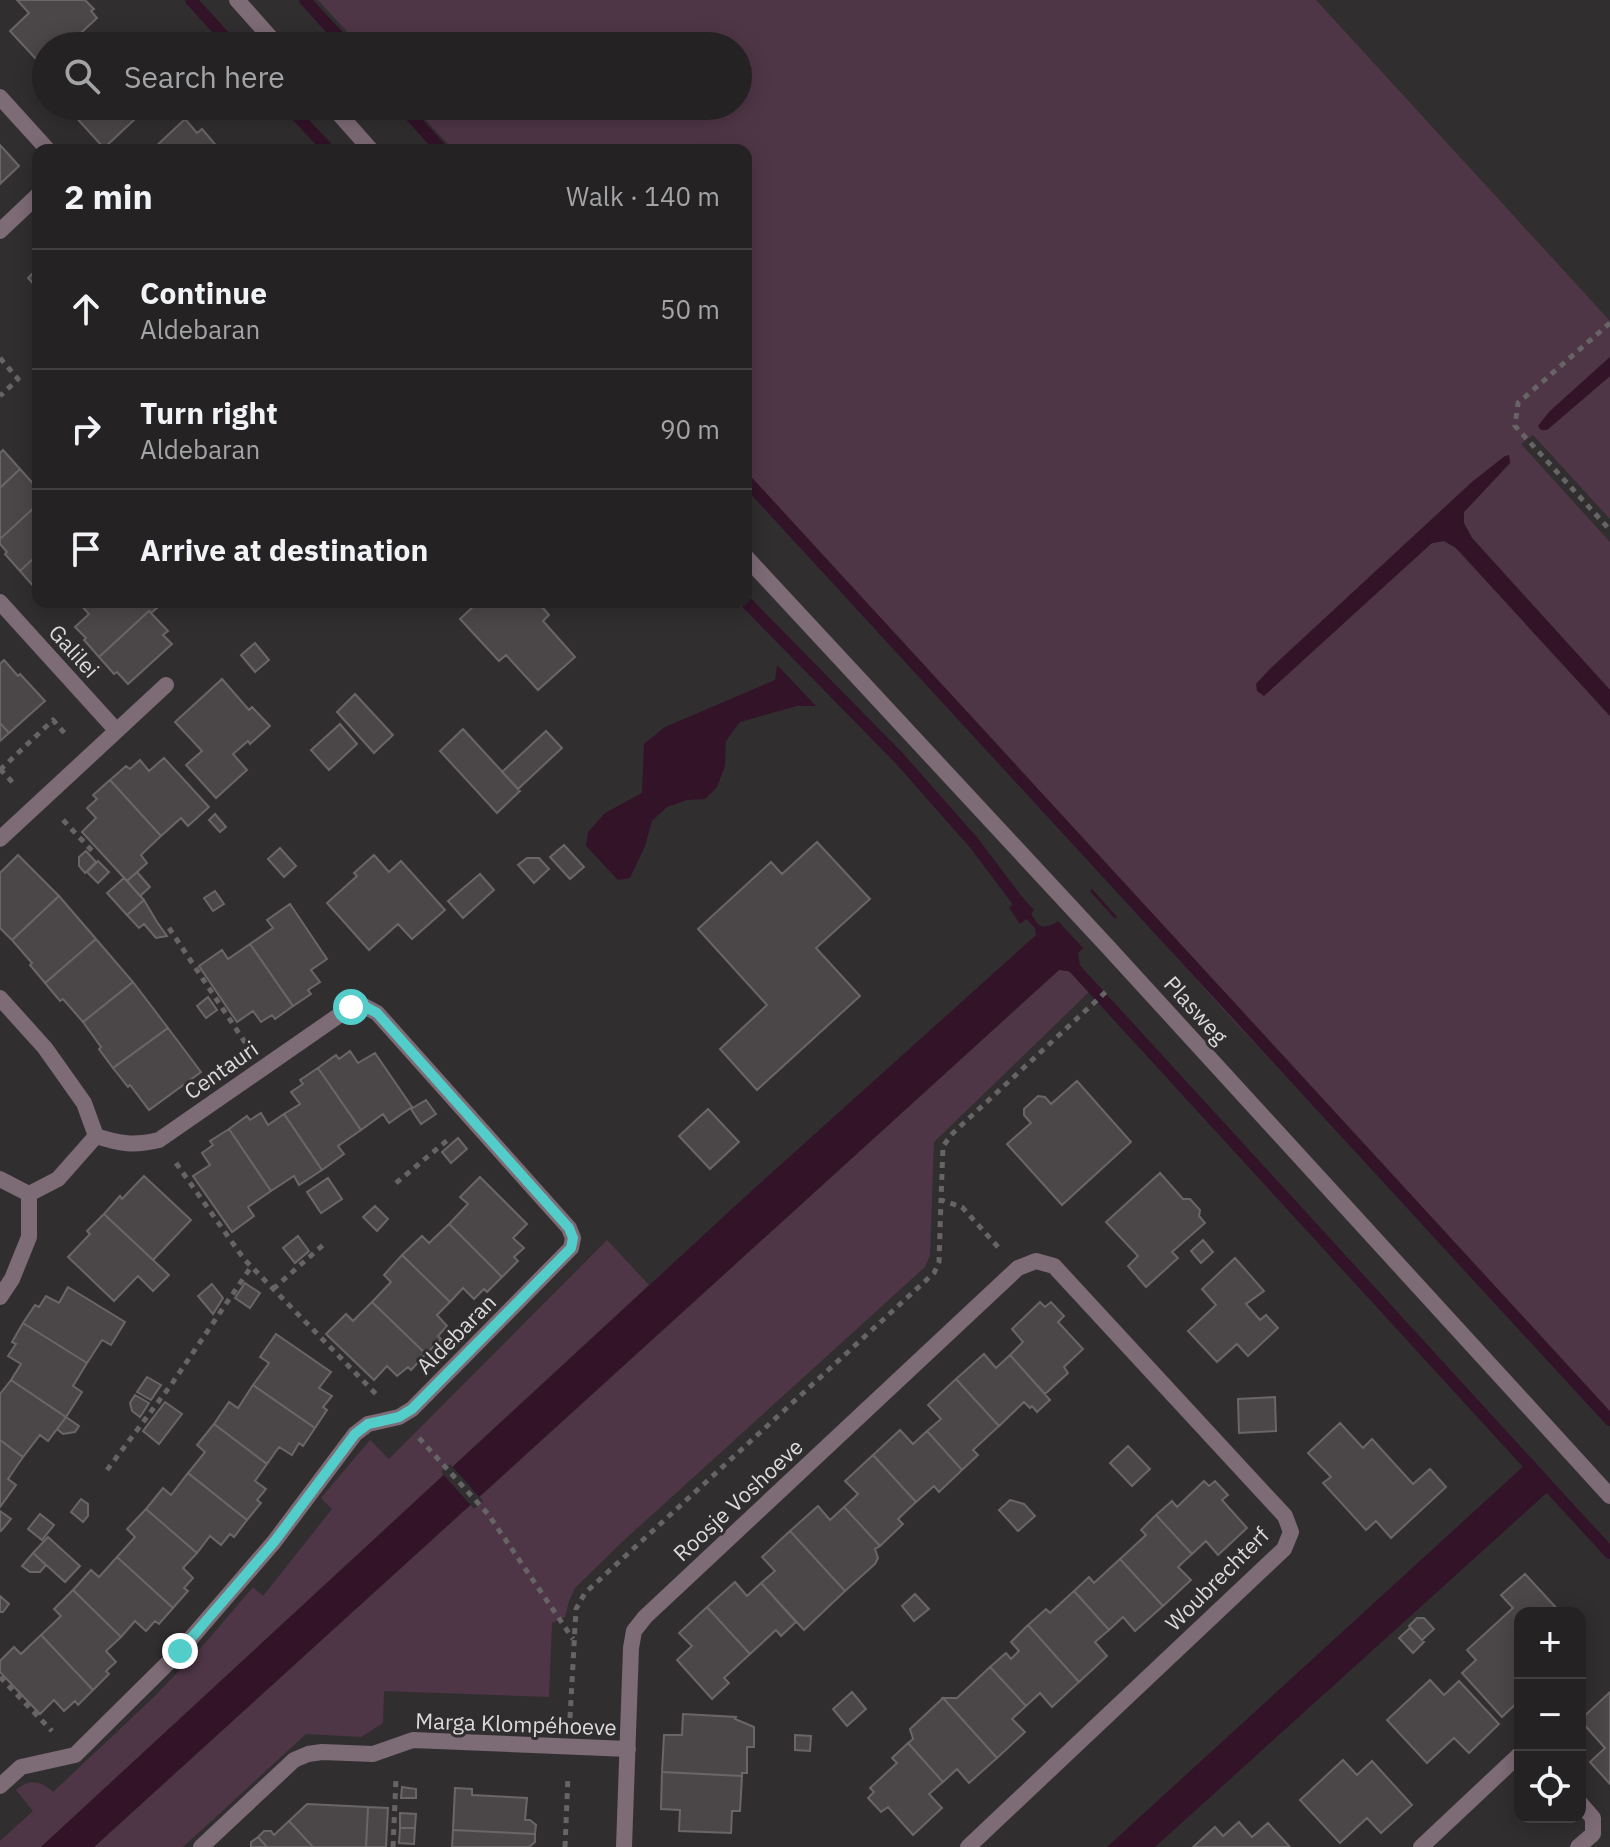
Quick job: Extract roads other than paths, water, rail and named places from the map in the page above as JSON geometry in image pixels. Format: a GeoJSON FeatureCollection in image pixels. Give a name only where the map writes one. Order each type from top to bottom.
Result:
{"type":"FeatureCollection","features":[{"type":"Feature","properties":{"kind":"street"},"geometry":{"type":"LineString","coordinates":[[237,0],[266,32]]}},
{"type":"Feature","properties":{"kind":"street"},"geometry":{"type":"LineString","coordinates":[[0,97],[43,144]]}},
{"type":"Feature","properties":{"kind":"street"},"geometry":{"type":"LineString","coordinates":[[344,120],[366,144]]}},
{"type":"Feature","properties":{"kind":"street"},"geometry":{"type":"LineString","coordinates":[[0,231],[32,201]]}},
{"type":"Feature","properties":{"kind":"street","name":"Plasweg"},"geometry":{"type":"LineString","coordinates":[[752,563],[1610,1496]]}},
{"type":"Feature","properties":{"kind":"street","name":"Galilei"},"geometry":{"type":"LineString","coordinates":[[0,602],[116,730]]}},
{"type":"Feature","properties":{"kind":"street"},"geometry":{"type":"LineString","coordinates":[[0,839],[166,685]]}},
{"type":"Feature","properties":{"kind":"street"},"geometry":{"type":"LineString","coordinates":[[0,998],[45,1048],[84,1103],[96,1136],[58,1179],[29,1194]]}},
{"type":"Feature","properties":{"kind":"street","name":"Centauri"},"geometry":{"type":"LineString","coordinates":[[96,1136],[139,1145],[159,1140],[351,1007],[364,1006]]}},
{"type":"Feature","properties":{"kind":"street","name":"Aldebaran"},"geometry":{"type":"LineString","coordinates":[[0,1786],[21,1767],[75,1755],[180,1651],[274,1542],[355,1434],[368,1424],[399,1417],[412,1409],[571,1248],[573,1238],[569,1228],[377,1013],[364,1006]]}},
{"type":"Feature","properties":{"kind":"street"},"geometry":{"type":"LineString","coordinates":[[0,1179],[29,1194]]}},
{"type":"Feature","properties":{"kind":"street"},"geometry":{"type":"LineString","coordinates":[[0,1297],[12,1279],[29,1237],[29,1194]]}},
{"type":"Feature","properties":{"kind":"street","name":"Roosje Voshoeve"},"geometry":{"type":"LineString","coordinates":[[624,1847],[634,1631],[645,1617],[1018,1268],[1036,1261]]}},
{"type":"Feature","properties":{"kind":"street","name":"Woubrechterf"},"geometry":{"type":"LineString","coordinates":[[968,1847],[1284,1549],[1291,1532],[1285,1516],[1054,1266],[1036,1261]]}},
{"type":"Feature","properties":{"kind":"street","name":"Marga Klompéhoeve"},"geometry":{"type":"LineString","coordinates":[[201,1847],[294,1760],[308,1754],[373,1754],[413,1740],[628,1749]]}},
{"type":"Feature","properties":{"kind":"street"},"geometry":{"type":"LineString","coordinates":[[1421,1847],[1514,1760]]}},
{"type":"Feature","properties":{"kind":"street"},"geometry":{"type":"LineString","coordinates":[[1578,1847],[1593,1834],[1593,1818],[1586,1810]]}},
{"type":"Feature","properties":{"kind":"waterway"},"geometry":{"type":"LineString","coordinates":[[191,0],[220,32]]}},
{"type":"Feature","properties":{"kind":"waterway"},"geometry":{"type":"LineString","coordinates":[[305,0],[334,32]]}},
{"type":"Feature","properties":{"kind":"waterway"},"geometry":{"type":"LineString","coordinates":[[301,120],[323,144]]}},
{"type":"Feature","properties":{"kind":"waterway"},"geometry":{"type":"LineString","coordinates":[[415,120],[437,144]]}},
{"type":"Feature","properties":{"kind":"waterway"},"geometry":{"type":"LineString","coordinates":[[752,487],[1610,1420]]}},
{"type":"Feature","properties":{"kind":"waterway"},"geometry":{"type":"LineString","coordinates":[[752,608],[899,758],[974,843],[1026,912]]}},
{"type":"Feature","properties":{"kind":"waterway"},"geometry":{"type":"LineString","coordinates":[[1067,960],[1610,1553]]}}]}
